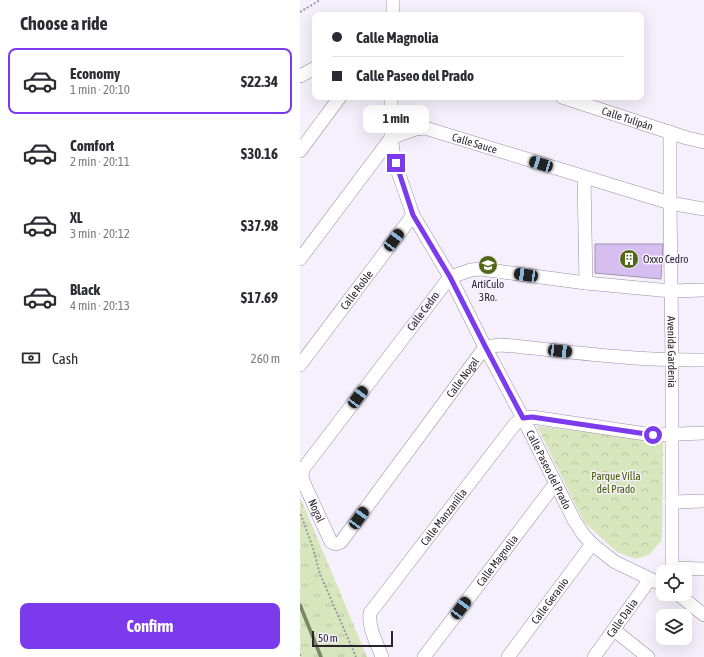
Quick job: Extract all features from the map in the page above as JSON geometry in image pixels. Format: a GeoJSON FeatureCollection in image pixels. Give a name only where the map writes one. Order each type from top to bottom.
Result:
{"type":"FeatureCollection","features":[{"type":"Feature","properties":{"kind":"street"},"geometry":{"type":"LineString","coordinates":[[393,0],[393,12]]}},
{"type":"Feature","properties":{"kind":"street"},"geometry":{"type":"LineString","coordinates":[[300,76],[312,70]]}},
{"type":"Feature","properties":{"kind":"street"},"geometry":{"type":"LineString","coordinates":[[300,151],[338,100]]}},
{"type":"Feature","properties":{"kind":"street","name":"Calle Paseo del Prado"},"geometry":{"type":"LineString","coordinates":[[391,100],[391,138],[396,163],[413,215],[450,277],[574,520],[592,544],[615,562],[656,582]]}},
{"type":"Feature","properties":{"kind":"street","name":"Calle Tulipán"},"geometry":{"type":"LineString","coordinates":[[571,100],[704,142]]}},
{"type":"Feature","properties":{"kind":"street","name":"Calle Sauce"},"geometry":{"type":"LineString","coordinates":[[391,138],[416,129],[425,128],[670,203],[704,209]]}},
{"type":"Feature","properties":{"kind":"street","name":"Avenida Gardenia"},"geometry":{"type":"LineString","coordinates":[[670,132],[672,565]]}},
{"type":"Feature","properties":{"kind":"street"},"geometry":{"type":"LineString","coordinates":[[300,259],[391,138]]}},
{"type":"Feature","properties":{"kind":"street"},"geometry":{"type":"LineString","coordinates":[[584,177],[586,283]]}},
{"type":"Feature","properties":{"kind":"street","name":"Calle Roble"},"geometry":{"type":"LineString","coordinates":[[300,365],[413,215]]}},
{"type":"Feature","properties":{"kind":"street"},"geometry":{"type":"LineString","coordinates":[[450,277],[471,270],[481,269],[586,283],[671,291],[704,290]]}},
{"type":"Feature","properties":{"kind":"street","name":"Calle Cedro"},"geometry":{"type":"LineString","coordinates":[[302,475],[302,469],[450,277]]}},
{"type":"Feature","properties":{"kind":"street","name":"Calle Nogal"},"geometry":{"type":"LineString","coordinates":[[336,544],[341,542],[485,346],[515,346],[672,361],[704,360]]}},
{"type":"Feature","properties":{"kind":"street"},"geometry":{"type":"LineString","coordinates":[[523,418],[532,417],[653,435],[704,433]]}},
{"type":"Feature","properties":{"kind":"street","name":"Calle Manzanilla"},"geometry":{"type":"LineString","coordinates":[[382,657],[371,628],[369,620],[370,613],[514,424],[523,418]]}},
{"type":"Feature","properties":{"kind":"street","name":"Nogal"},"geometry":{"type":"LineString","coordinates":[[302,475],[331,542],[336,544]]}},
{"type":"Feature","properties":{"kind":"street","name":"Calle Magnolia"},"geometry":{"type":"LineString","coordinates":[[424,657],[555,484]]}},
{"type":"Feature","properties":{"kind":"street"},"geometry":{"type":"LineString","coordinates":[[672,502],[704,501]]}},
{"type":"Feature","properties":{"kind":"street","name":"Calle Geranio"},"geometry":{"type":"LineString","coordinates":[[508,657],[592,544]]}},
{"type":"Feature","properties":{"kind":"street"},"geometry":{"type":"LineString","coordinates":[[692,569],[704,569]]}},
{"type":"Feature","properties":{"kind":"street","name":"Calle Dalia"},"geometry":{"type":"LineString","coordinates":[[594,657],[650,579]]}},
{"type":"Feature","properties":{"kind":"street"},"geometry":{"type":"LineString","coordinates":[[687,601],[704,615]]}},
{"type":"Feature","properties":{"kind":"street"},"geometry":{"type":"LineString","coordinates":[[614,630],[648,657]]}},
{"type":"Feature","properties":{"kind":"path"},"geometry":{"type":"LineString","coordinates":[[300,12],[320,0]]}},
{"type":"Feature","properties":{"kind":"path"},"geometry":{"type":"LineString","coordinates":[[300,515],[313,548],[320,574],[356,657]]}},
{"type":"Feature","properties":{"kind":"green space","name":"Parque Villa del Prado"},"geometry":{"type":"Polygon","coordinates":[[[537,426],[663,442],[662,540],[649,555],[636,559],[617,552],[584,522],[537,426]]]}},
{"type":"Feature","properties":{"kind":"green space"},"geometry":{"type":"Polygon","coordinates":[[[300,498],[306,511],[367,657],[300,657],[300,498]]]}},
{"type":"Feature","properties":{"kind":"building","name":"Oxxo Cedro"},"geometry":{"type":"Polygon","coordinates":[[[595,244],[663,244],[661,279],[595,273],[595,244]]]}},
{"type":"Feature","properties":{"kind":"waterway"},"geometry":{"type":"LineString","coordinates":[[300,605],[321,657]]}},
{"type":"Feature","properties":{"kind":"place","name":"Oxxo Cedro"},"geometry":{"type":"Point","coordinates":[629,259]}},
{"type":"Feature","properties":{"kind":"place","name":"ArtiCulo 3Ro."},"geometry":{"type":"Point","coordinates":[488,265]}},
{"type":"Feature","properties":{"kind":"route"},"geometry":{"type":"LineString","coordinates":[[396,163],[413,215],[450,277],[523,418],[532,417],[653,435]]}}]}
